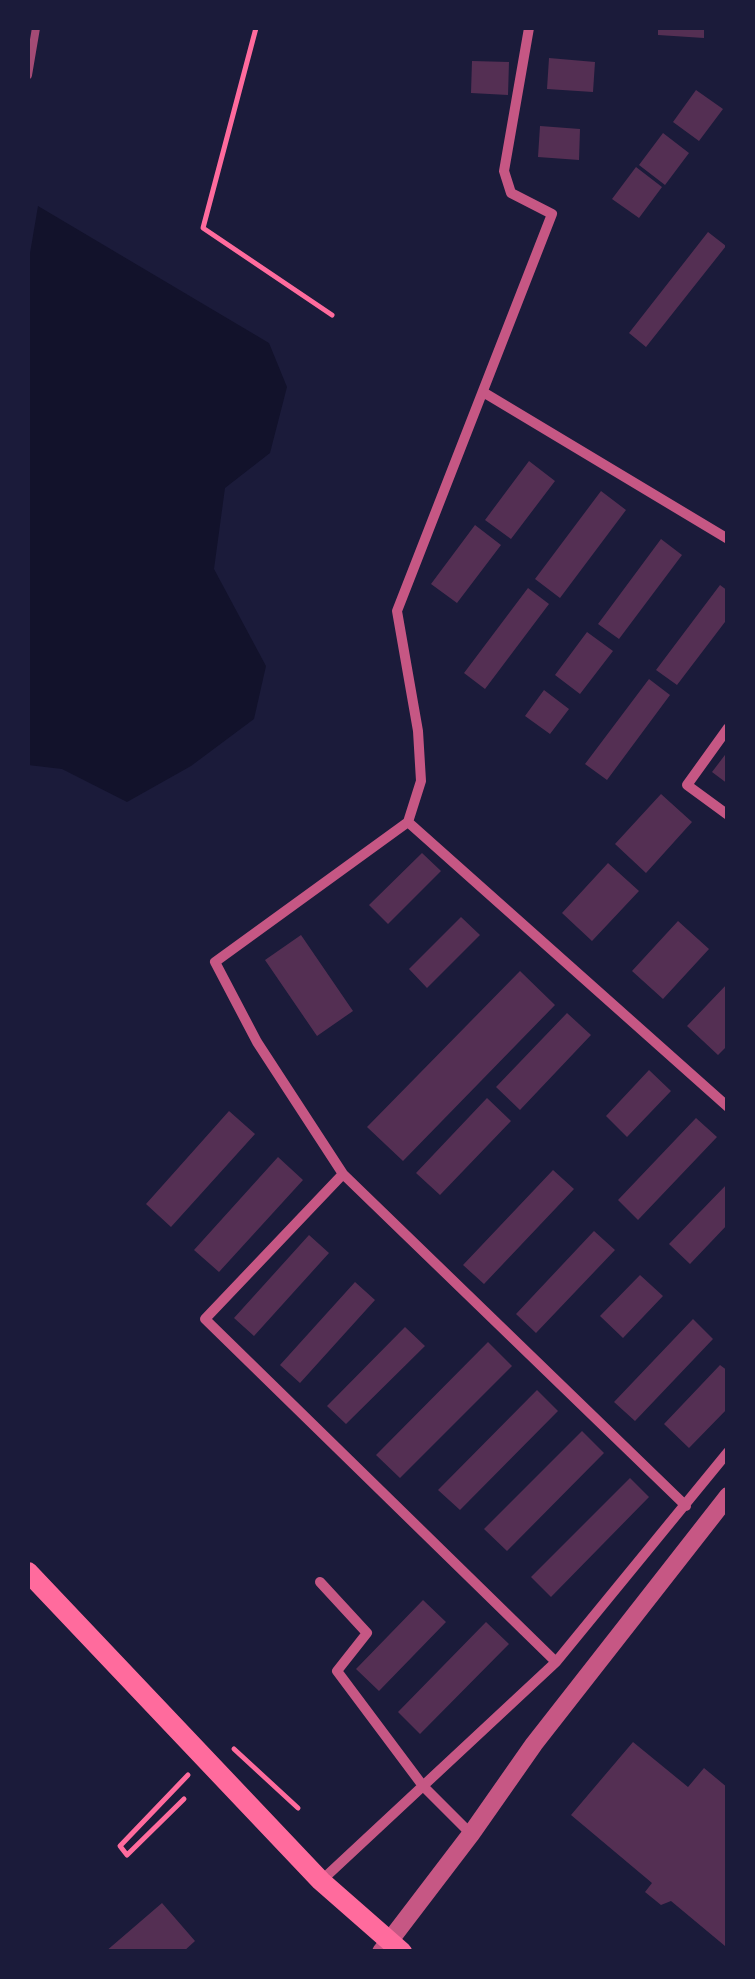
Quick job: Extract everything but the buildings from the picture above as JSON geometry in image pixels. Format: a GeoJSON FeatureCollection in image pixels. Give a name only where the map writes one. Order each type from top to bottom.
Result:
{"type":"FeatureCollection","features":[{"type":"Feature","properties":{"kind":"main road"},"geometry":{"type":"LineString","coordinates":[[28,1572],[321,1880],[391,1948]]}},
{"type":"Feature","properties":{"kind":"street"},"geometry":{"type":"LineString","coordinates":[[529,28],[504,170],[512,193],[552,214],[397,612],[418,731],[421,781],[408,822],[215,962],[257,1042],[343,1174],[686,1506]]}},
{"type":"Feature","properties":{"kind":"street"},"geometry":{"type":"LineString","coordinates":[[483,392],[728,539]]}},
{"type":"Feature","properties":{"kind":"street"},"geometry":{"type":"LineString","coordinates":[[728,728],[688,785],[728,815]]}},
{"type":"Feature","properties":{"kind":"street"},"geometry":{"type":"LineString","coordinates":[[408,822],[728,1107]]}},
{"type":"Feature","properties":{"kind":"street"},"geometry":{"type":"LineString","coordinates":[[343,1174],[206,1319],[556,1662]]}},
{"type":"Feature","properties":{"kind":"street"},"geometry":{"type":"LineString","coordinates":[[321,1880],[556,1662],[728,1452]]}},
{"type":"Feature","properties":{"kind":"street"},"geometry":{"type":"LineString","coordinates":[[391,1948],[534,1744],[728,1496]]}},
{"type":"Feature","properties":{"kind":"street"},"geometry":{"type":"LineString","coordinates":[[320,1582],[367,1632],[337,1671],[423,1786],[472,1834]]}},
{"type":"Feature","properties":{"kind":"path"},"geometry":{"type":"LineString","coordinates":[[256,28],[203,228],[332,315]]}},
{"type":"Feature","properties":{"kind":"path"},"geometry":{"type":"LineString","coordinates":[[223,1738],[298,1808]]}},
{"type":"Feature","properties":{"kind":"path"},"geometry":{"type":"LineString","coordinates":[[173,1792],[120,1846],[128,1855],[184,1799]]}},
{"type":"Feature","properties":{"kind":"shaded area"},"geometry":{"type":"Polygon","coordinates":[[[38,206],[269,343],[287,387],[270,453],[225,488],[214,569],[266,666],[254,719],[191,766],[127,802],[62,769],[28,765],[28,265],[38,206]]]}},
{"type":"Feature","properties":{"kind":"railway"},"geometry":{"type":"LineString","coordinates":[[28,75],[36,28]]}}]}
